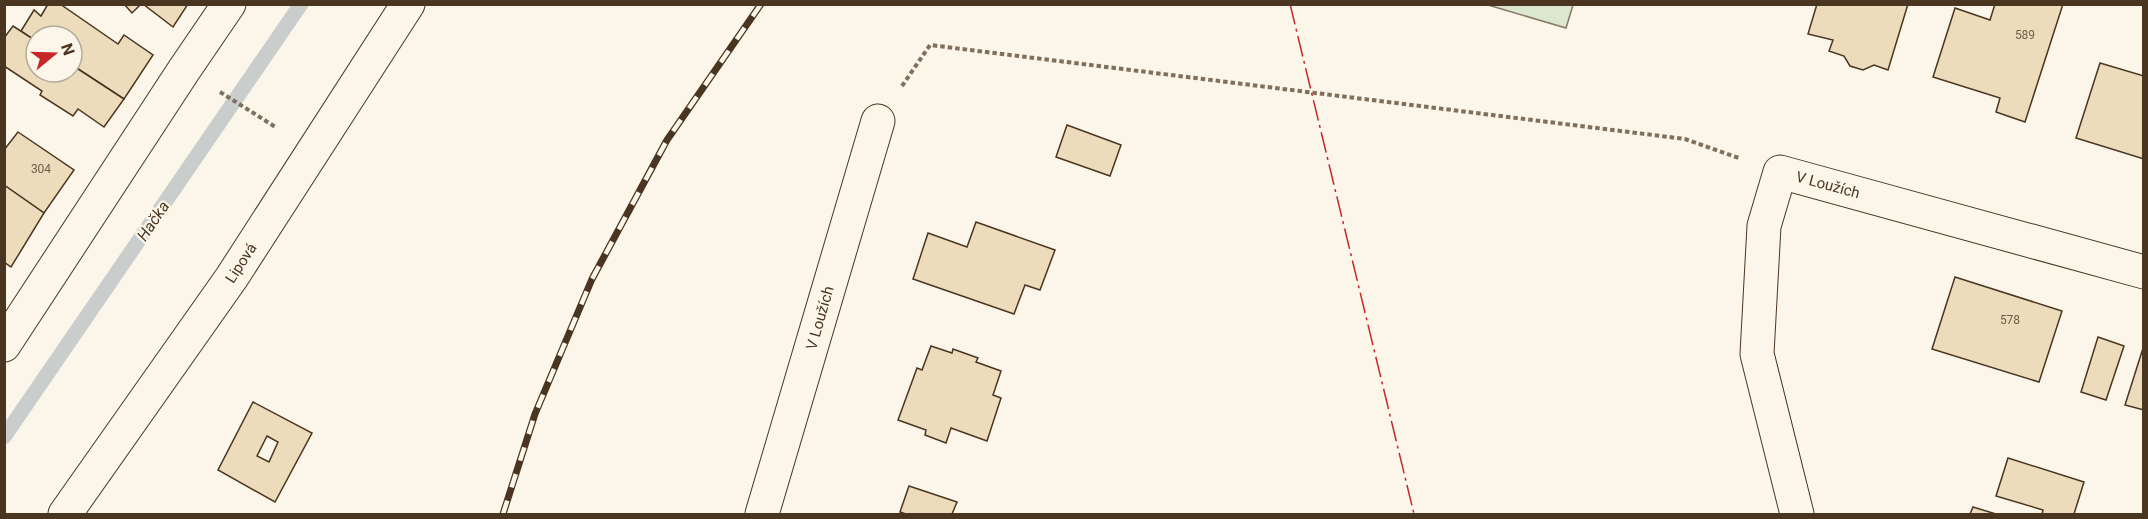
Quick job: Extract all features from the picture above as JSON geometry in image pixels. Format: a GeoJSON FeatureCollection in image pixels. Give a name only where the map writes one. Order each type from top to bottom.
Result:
{"type":"FeatureCollection","features":[{"type":"Feature","properties":{"kind":"street"},"geometry":{"type":"LineString","coordinates":[[4,345],[229,4]]}},
{"type":"Feature","properties":{"kind":"street","name":"Lipová"},"geometry":{"type":"LineString","coordinates":[[65,514],[232,277],[408,4]]}},
{"type":"Feature","properties":{"kind":"street","name":"V Loužích"},"geometry":{"type":"LineString","coordinates":[[762,514],[878,121]]}},
{"type":"Feature","properties":{"kind":"street","name":"V Loužích"},"geometry":{"type":"LineString","coordinates":[[1797,514],[1757,354],[1764,226],[1780,172],[2144,272]]}},
{"type":"Feature","properties":{"kind":"path"},"geometry":{"type":"LineString","coordinates":[[878,121],[930,45],[1685,139],[1780,172]]}},
{"type":"Feature","properties":{"kind":"path"},"geometry":{"type":"LineString","coordinates":[[184,70],[313,151]]}},
{"type":"Feature","properties":{"kind":"green space"},"geometry":{"type":"Polygon","coordinates":[[[1488,5],[1573,5],[1566,28],[1488,5]]]}},
{"type":"Feature","properties":{"kind":"building"},"geometry":{"type":"Polygon","coordinates":[[[48,4],[60,4],[118,44],[124,35],[153,55],[124,99],[84,73],[84,24],[25,24],[34,10],[41,16],[48,4]]]}},
{"type":"Feature","properties":{"kind":"building"},"geometry":{"type":"Polygon","coordinates":[[[124,4],[141,4],[132,13],[124,4]]]}},
{"type":"Feature","properties":{"kind":"building"},"geometry":{"type":"Polygon","coordinates":[[[143,4],[188,4],[173,27],[143,4]]]}},
{"type":"Feature","properties":{"kind":"building"},"geometry":{"type":"Polygon","coordinates":[[[1817,4],[1908,4],[1888,70],[1874,65],[1863,70],[1850,66],[1844,56],[1829,51],[1833,40],[1808,34],[1817,4]]]}},
{"type":"Feature","properties":{"kind":"building"},"geometry":{"type":"Polygon","coordinates":[[[1995,4],[2063,4],[2025,122],[1996,112],[2000,98],[1933,77],[1955,8],[1990,20],[1995,4]]]}},
{"type":"Feature","properties":{"kind":"building"},"geometry":{"type":"Polygon","coordinates":[[[13,26],[24,33],[24,79],[4,66],[4,38],[13,26]]]}},
{"type":"Feature","properties":{"kind":"building"},"geometry":{"type":"Polygon","coordinates":[[[2100,63],[2144,76],[2144,159],[2076,138],[2100,63]]]}},
{"type":"Feature","properties":{"kind":"building"},"geometry":{"type":"Polygon","coordinates":[[[84,73],[124,99],[104,127],[78,109],[73,116],[40,95],[42,91],[31,84],[84,84],[84,73]]]}},
{"type":"Feature","properties":{"kind":"building"},"geometry":{"type":"Polygon","coordinates":[[[1067,125],[1121,145],[1110,176],[1056,157],[1067,125]]]}},
{"type":"Feature","properties":{"kind":"building"},"geometry":{"type":"Polygon","coordinates":[[[18,132],[74,170],[44,213],[4,185],[4,150],[18,132]]]}},
{"type":"Feature","properties":{"kind":"building"},"geometry":{"type":"Polygon","coordinates":[[[4,185],[44,213],[11,267],[4,262],[4,185]]]}},
{"type":"Feature","properties":{"kind":"building"},"geometry":{"type":"Polygon","coordinates":[[[976,222],[1055,250],[1040,290],[1025,285],[1014,314],[913,279],[928,233],[967,247],[976,222]]]}},
{"type":"Feature","properties":{"kind":"building"},"geometry":{"type":"Polygon","coordinates":[[[1955,277],[2062,311],[2039,382],[1932,349],[1955,277]]]}},
{"type":"Feature","properties":{"kind":"building"},"geometry":{"type":"Polygon","coordinates":[[[2098,337],[2124,346],[2106,400],[2081,392],[2098,337]]]}},
{"type":"Feature","properties":{"kind":"building"},"geometry":{"type":"Polygon","coordinates":[[[2144,345],[2144,410],[2125,405],[2144,345]]]}},
{"type":"Feature","properties":{"kind":"building"},"geometry":{"type":"Polygon","coordinates":[[[931,346],[952,353],[953,349],[978,358],[976,362],[1001,371],[993,395],[1001,398],[987,441],[951,428],[946,443],[925,435],[926,430],[898,420],[917,368],[922,370],[931,346]]]}},
{"type":"Feature","properties":{"kind":"building"},"geometry":{"type":"Polygon","coordinates":[[[253,402],[312,433],[275,502],[218,470],[253,402]],[[267,436],[257,456],[269,462],[278,442],[267,436]]]}},
{"type":"Feature","properties":{"kind":"building"},"geometry":{"type":"Polygon","coordinates":[[[2008,458],[2084,482],[2074,514],[2042,514],[2043,510],[1996,496],[2008,458]]]}},
{"type":"Feature","properties":{"kind":"building"},"geometry":{"type":"Polygon","coordinates":[[[909,486],[957,502],[952,514],[900,512],[909,486]]]}},
{"type":"Feature","properties":{"kind":"building"},"geometry":{"type":"Polygon","coordinates":[[[1973,507],[1996,514],[1970,514],[1973,507]]]}},
{"type":"Feature","properties":{"kind":"waterway","name":"Hačka"},"geometry":{"type":"LineString","coordinates":[[4,437],[301,4]]}},
{"type":"Feature","properties":{"kind":"railway"},"geometry":{"type":"LineString","coordinates":[[503,514],[535,414],[592,279],[667,140],[761,4]]}},
{"type":"Feature","properties":{"kind":"power"},"geometry":{"type":"LineString","coordinates":[[1290,4],[1414,514]]}}]}
